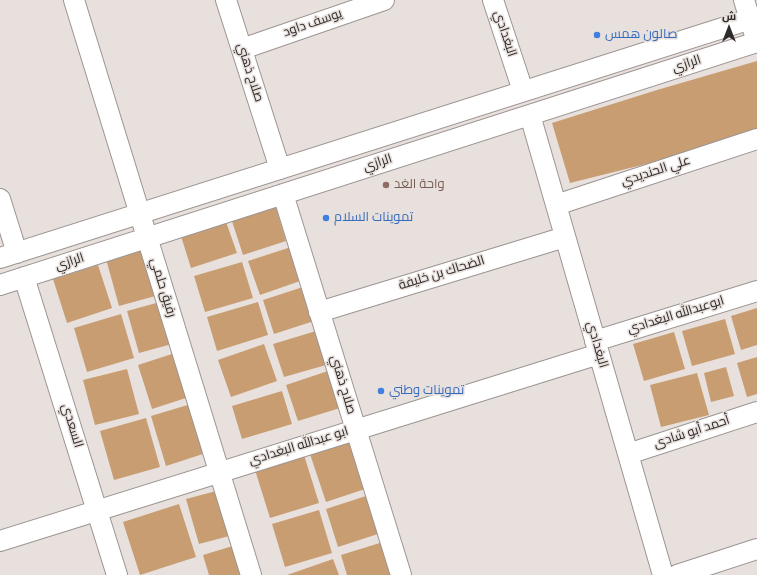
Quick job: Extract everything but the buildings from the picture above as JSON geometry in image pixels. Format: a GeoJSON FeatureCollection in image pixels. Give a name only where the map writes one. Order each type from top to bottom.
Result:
{"type":"FeatureCollection","features":[{"type":"Feature","properties":{"kind":"street","name":"رفيق حلمي"},"geometry":{"type":"LineString","coordinates":[[74,0],[251,575]]}},
{"type":"Feature","properties":{"kind":"street","name":"صلاح ذهني"},"geometry":{"type":"LineString","coordinates":[[226,0],[280,169]]}},
{"type":"Feature","properties":{"kind":"street","name":"يوسف داود"},"geometry":{"type":"LineString","coordinates":[[242,49],[358,4],[384,0]]}},
{"type":"Feature","properties":{"kind":"street","name":"البغدادي"},"geometry":{"type":"LineString","coordinates":[[493,0],[523,91]]}},
{"type":"Feature","properties":{"kind":"street"},"geometry":{"type":"LineString","coordinates":[[744,0],[753,18],[757,42]]}},
{"type":"Feature","properties":{"kind":"street","name":"الرازي"},"geometry":{"type":"LineString","coordinates":[[9,256],[753,18]]}},
{"type":"Feature","properties":{"kind":"street","name":"الرازي"},"geometry":{"type":"LineString","coordinates":[[0,285],[757,42]]}},
{"type":"Feature","properties":{"kind":"street","name":"البغدادي"},"geometry":{"type":"LineString","coordinates":[[530,115],[663,575]]}},
{"type":"Feature","properties":{"kind":"street","name":"علي الحنديدي"},"geometry":{"type":"LineString","coordinates":[[556,205],[757,139]]}},
{"type":"Feature","properties":{"kind":"street","name":"صلاح ذهني"},"geometry":{"type":"LineString","coordinates":[[283,194],[401,575]]}},
{"type":"Feature","properties":{"kind":"street"},"geometry":{"type":"LineString","coordinates":[[0,199],[9,256]]}},
{"type":"Feature","properties":{"kind":"street","name":"الضحاك بن خليفة"},"geometry":{"type":"LineString","coordinates":[[319,312],[565,237]]}},
{"type":"Feature","properties":{"kind":"street","name":"السعدي"},"geometry":{"type":"LineString","coordinates":[[24,277],[117,575]]}},
{"type":"Feature","properties":{"kind":"street","name":"ابوعبدالله البغدادي"},"geometry":{"type":"LineString","coordinates":[[597,347],[757,291]]}},
{"type":"Feature","properties":{"kind":"street","name":"ابو عبدالله البغدادي"},"geometry":{"type":"LineString","coordinates":[[0,541],[356,430],[597,347]]}},
{"type":"Feature","properties":{"kind":"street","name":"أحمد أبو شادى"},"geometry":{"type":"LineString","coordinates":[[628,454],[757,412]]}},
{"type":"Feature","properties":{"kind":"street"},"geometry":{"type":"LineString","coordinates":[[677,575],[757,549]]}},
{"type":"Feature","properties":{"kind":"place","name":"صالون همس"},"geometry":{"type":"Point","coordinates":[597,35]}},
{"type":"Feature","properties":{"kind":"place","name":"واحة الغد"},"geometry":{"type":"Point","coordinates":[386,185]}},
{"type":"Feature","properties":{"kind":"place","name":"تموينات السلام"},"geometry":{"type":"Point","coordinates":[326,218]}},
{"type":"Feature","properties":{"kind":"place","name":"تموينات وطني"},"geometry":{"type":"Point","coordinates":[381,391]}}]}
